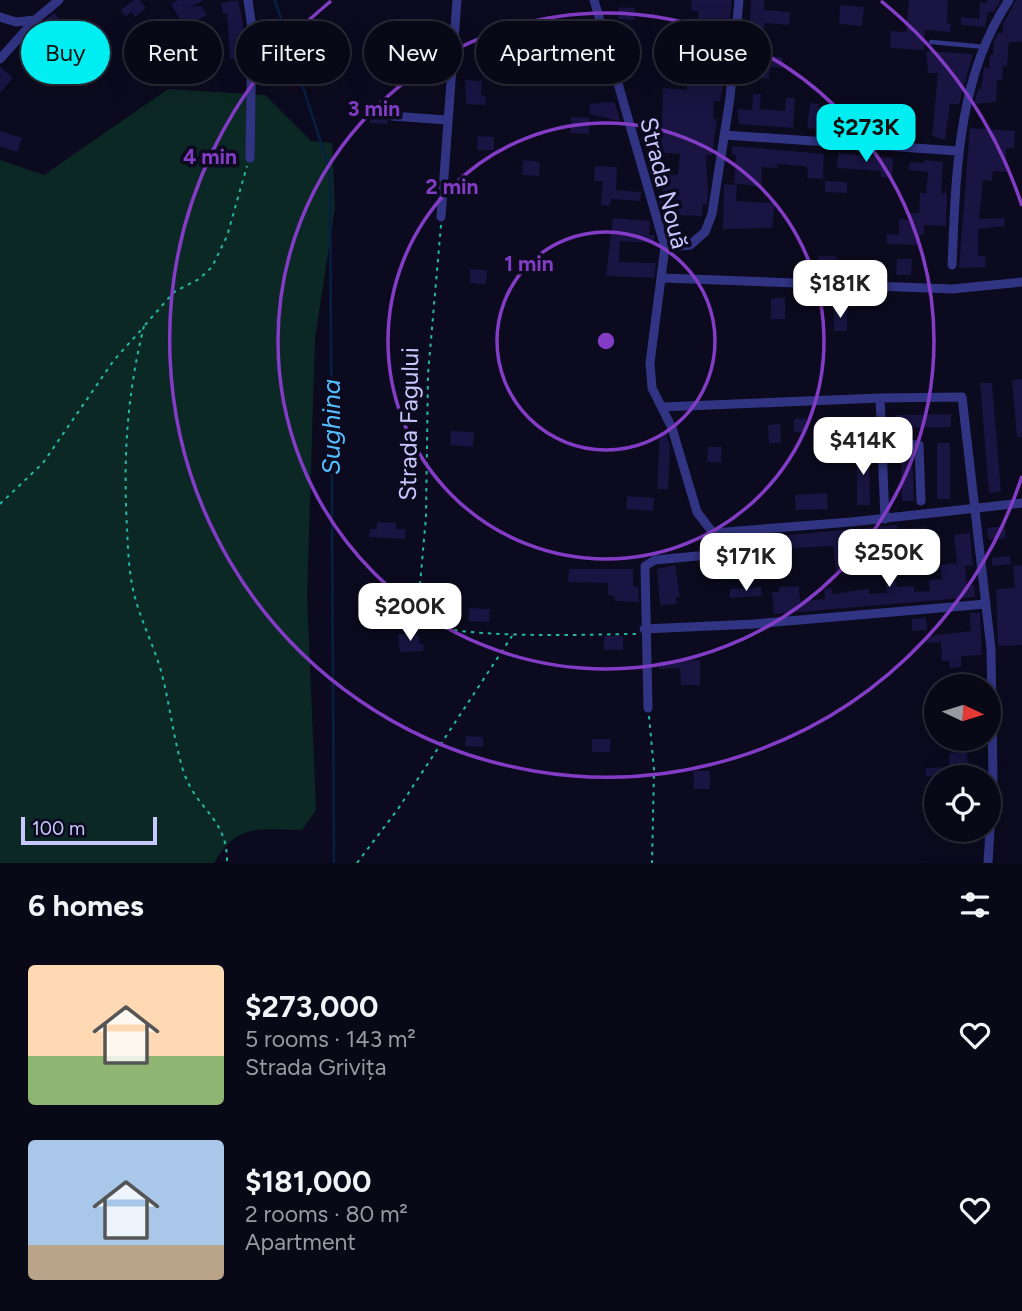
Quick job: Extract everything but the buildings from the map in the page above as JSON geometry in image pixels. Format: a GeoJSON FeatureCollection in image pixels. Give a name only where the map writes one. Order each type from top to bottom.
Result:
{"type":"FeatureCollection","features":[{"type":"Feature","properties":{"kind":"street"},"geometry":{"type":"LineString","coordinates":[[0,59],[34,20],[60,0]]}},
{"type":"Feature","properties":{"kind":"street"},"geometry":{"type":"LineString","coordinates":[[248,0],[252,28],[250,158]]}},
{"type":"Feature","properties":{"kind":"street"},"geometry":{"type":"LineString","coordinates":[[441,217],[457,0]]}},
{"type":"Feature","properties":{"kind":"street","name":"Strada Nouă"},"geometry":{"type":"LineString","coordinates":[[594,0],[665,247],[650,375],[672,428],[697,512],[713,533]]}},
{"type":"Feature","properties":{"kind":"street"},"geometry":{"type":"LineString","coordinates":[[665,247],[690,244],[705,232],[712,214],[725,135],[739,0]]}},
{"type":"Feature","properties":{"kind":"street"},"geometry":{"type":"LineString","coordinates":[[952,265],[958,151],[968,102],[985,47],[1009,0]]}},
{"type":"Feature","properties":{"kind":"street"},"geometry":{"type":"LineString","coordinates":[[0,17],[16,22],[34,20]]}},
{"type":"Feature","properties":{"kind":"street"},"geometry":{"type":"LineString","coordinates":[[392,116],[447,120]]}},
{"type":"Feature","properties":{"kind":"street"},"geometry":{"type":"LineString","coordinates":[[725,135],[958,151]]}},
{"type":"Feature","properties":{"kind":"street"},"geometry":{"type":"LineString","coordinates":[[663,278],[952,289],[1022,282]]}},
{"type":"Feature","properties":{"kind":"street"},"geometry":{"type":"LineString","coordinates":[[662,407],[962,397],[986,604],[992,684],[993,791],[988,863]]}},
{"type":"Feature","properties":{"kind":"street"},"geometry":{"type":"LineString","coordinates":[[880,398],[885,519]]}},
{"type":"Feature","properties":{"kind":"street"},"geometry":{"type":"LineString","coordinates":[[882,443],[919,445],[921,501]]}},
{"type":"Feature","properties":{"kind":"street"},"geometry":{"type":"LineString","coordinates":[[648,708],[644,631],[645,566],[655,560],[708,555],[714,547],[713,533],[885,519],[1022,503]]}},
{"type":"Feature","properties":{"kind":"street"},"geometry":{"type":"LineString","coordinates":[[644,631],[986,604]]}},
{"type":"Feature","properties":{"kind":"lane"},"geometry":{"type":"LineString","coordinates":[[931,42],[985,47]]}},
{"type":"Feature","properties":{"kind":"path"},"geometry":{"type":"LineString","coordinates":[[0,504],[43,463],[114,360],[174,292],[199,279],[212,267],[228,236],[240,183],[250,158]]}},
{"type":"Feature","properties":{"kind":"path","name":"Strada Fagului"},"geometry":{"type":"LineString","coordinates":[[441,217],[428,374],[426,517],[417,618],[433,628],[513,635],[644,631]]}},
{"type":"Feature","properties":{"kind":"path"},"geometry":{"type":"LineString","coordinates":[[144,326],[132,372],[124,442],[128,552],[135,600],[162,674],[173,737],[184,774],[200,805],[224,834],[228,846],[227,863]]}},
{"type":"Feature","properties":{"kind":"path"},"geometry":{"type":"LineString","coordinates":[[358,863],[398,809],[513,635]]}},
{"type":"Feature","properties":{"kind":"path"},"geometry":{"type":"LineString","coordinates":[[648,708],[654,770],[652,863]]}},
{"type":"Feature","properties":{"kind":"green space"},"geometry":{"type":"Polygon","coordinates":[[[168,89],[265,95],[311,141],[332,143],[335,208],[315,338],[307,596],[316,810],[302,830],[262,830],[241,835],[223,850],[214,863],[0,863],[0,160],[44,175],[168,89]]]}},
{"type":"Feature","properties":{"kind":"waterway","name":"Sughina"},"geometry":{"type":"LineString","coordinates":[[275,0],[330,171],[334,863]]}}]}
